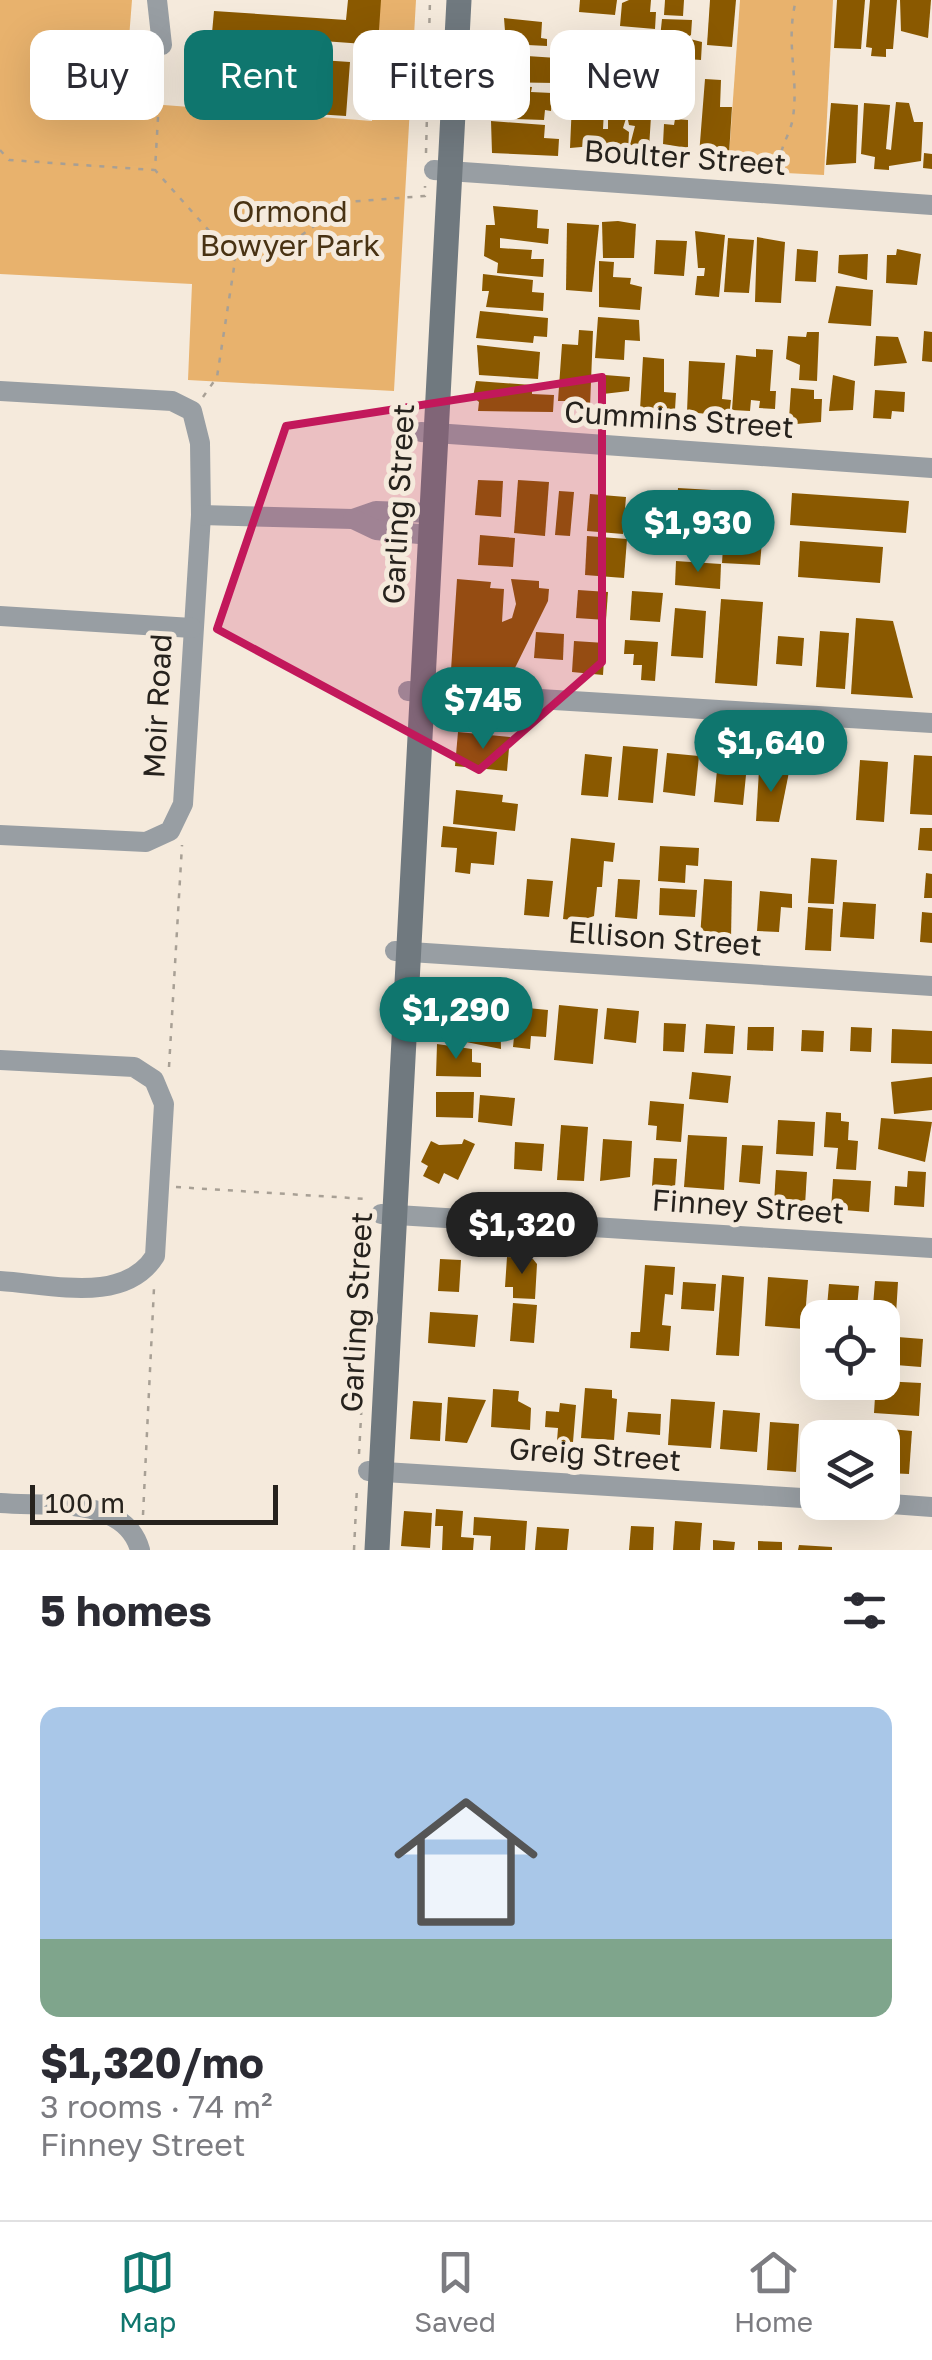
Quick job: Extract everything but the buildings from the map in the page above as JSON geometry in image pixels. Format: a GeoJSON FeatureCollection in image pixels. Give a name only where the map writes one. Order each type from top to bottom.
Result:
{"type":"FeatureCollection","features":[{"type":"Feature","properties":{"kind":"street"},"geometry":{"type":"LineString","coordinates":[[157,0],[160,30]]}},
{"type":"Feature","properties":{"kind":"street","name":"Garling Street"},"geometry":{"type":"LineString","coordinates":[[364,1550],[380,1212],[402,951],[416,692],[442,0]]}},
{"type":"Feature","properties":{"kind":"street","name":"Garling Street"},"geometry":{"type":"LineString","coordinates":[[434,170],[459,0]]}},
{"type":"Feature","properties":{"kind":"street","name":"Boulter Street"},"geometry":{"type":"LineString","coordinates":[[434,170],[932,206]]}},
{"type":"Feature","properties":{"kind":"street"},"geometry":{"type":"LineString","coordinates":[[0,391],[172,401],[192,411]]}},
{"type":"Feature","properties":{"kind":"street","name":"Moir Road"},"geometry":{"type":"LineString","coordinates":[[0,835],[146,842],[170,831],[182,804],[200,515],[200,443],[192,411]]}},
{"type":"Feature","properties":{"kind":"street","name":"Cummins Street"},"geometry":{"type":"LineString","coordinates":[[428,432],[932,468]]}},
{"type":"Feature","properties":{"kind":"street"},"geometry":{"type":"LineString","coordinates":[[200,515],[353,519],[376,530],[423,523]]}},
{"type":"Feature","properties":{"kind":"street"},"geometry":{"type":"LineString","coordinates":[[0,616],[192,628]]}},
{"type":"Feature","properties":{"kind":"street"},"geometry":{"type":"LineString","coordinates":[[416,692],[932,724]]}},
{"type":"Feature","properties":{"kind":"street","name":"Ellison Street"},"geometry":{"type":"LineString","coordinates":[[402,951],[932,986]]}},
{"type":"Feature","properties":{"kind":"street"},"geometry":{"type":"LineString","coordinates":[[0,1060],[134,1068],[154,1080],[164,1104],[155,1256],[143,1275],[114,1288],[0,1281]]}},
{"type":"Feature","properties":{"kind":"street","name":"Finney Street"},"geometry":{"type":"LineString","coordinates":[[380,1212],[932,1248]]}},
{"type":"Feature","properties":{"kind":"street","name":"Garling Street"},"geometry":{"type":"LineString","coordinates":[[367,1467],[377,1550]]}},
{"type":"Feature","properties":{"kind":"street","name":"Greig Street"},"geometry":{"type":"LineString","coordinates":[[367,1467],[800,1499]]}},
{"type":"Feature","properties":{"kind":"street"},"geometry":{"type":"LineString","coordinates":[[0,1503],[117,1516],[141,1540]]}},
{"type":"Feature","properties":{"kind":"street"},"geometry":{"type":"LineString","coordinates":[[900,1505],[932,1507]]}},
{"type":"Feature","properties":{"kind":"path"},"geometry":{"type":"LineString","coordinates":[[236,260],[274,256],[347,202],[424,196],[434,170],[430,0]]}},
{"type":"Feature","properties":{"kind":"path"},"geometry":{"type":"LineString","coordinates":[[788,176],[781,166],[780,153],[793,122],[796,93],[788,29],[796,0]]}},
{"type":"Feature","properties":{"kind":"path"},"geometry":{"type":"LineString","coordinates":[[155,170],[158,120]]}},
{"type":"Feature","properties":{"kind":"path"},"geometry":{"type":"LineString","coordinates":[[0,150],[9,160],[155,170],[236,260]]}},
{"type":"Feature","properties":{"kind":"path"},"geometry":{"type":"LineString","coordinates":[[192,411],[217,378],[236,260]]}},
{"type":"Feature","properties":{"kind":"path"},"geometry":{"type":"LineString","coordinates":[[164,1104],[173,1040],[182,838]]}},
{"type":"Feature","properties":{"kind":"path"},"geometry":{"type":"LineString","coordinates":[[159,1186],[380,1212],[367,1467],[354,1550]]}},
{"type":"Feature","properties":{"kind":"path"},"geometry":{"type":"LineString","coordinates":[[141,1540],[155,1256]]}},
{"type":"Feature","properties":{"kind":"highlighted area"},"geometry":{"type":"Polygon","coordinates":[[[602,377],[602,662],[479,770],[217,629],[286,426],[602,377]]]}},
{"type":"Feature","properties":{"kind":"green space","name":"Ormond Bowyer Park"},"geometry":{"type":"Polygon","coordinates":[[[0,0],[132,0],[130,30],[30,30],[30,120],[164,120],[164,105],[184,107],[184,120],[409,120],[394,391],[188,380],[192,284],[0,274],[0,0]]]}},
{"type":"Feature","properties":{"kind":"green space","name":"Ormond Bowyer Park"},"geometry":{"type":"Polygon","coordinates":[[[377,0],[416,0],[414,30],[376,30],[377,0]]]}},
{"type":"Feature","properties":{"kind":"green space"},"geometry":{"type":"Polygon","coordinates":[[[740,0],[833,0],[824,175],[728,170],[740,0]]]}}]}
